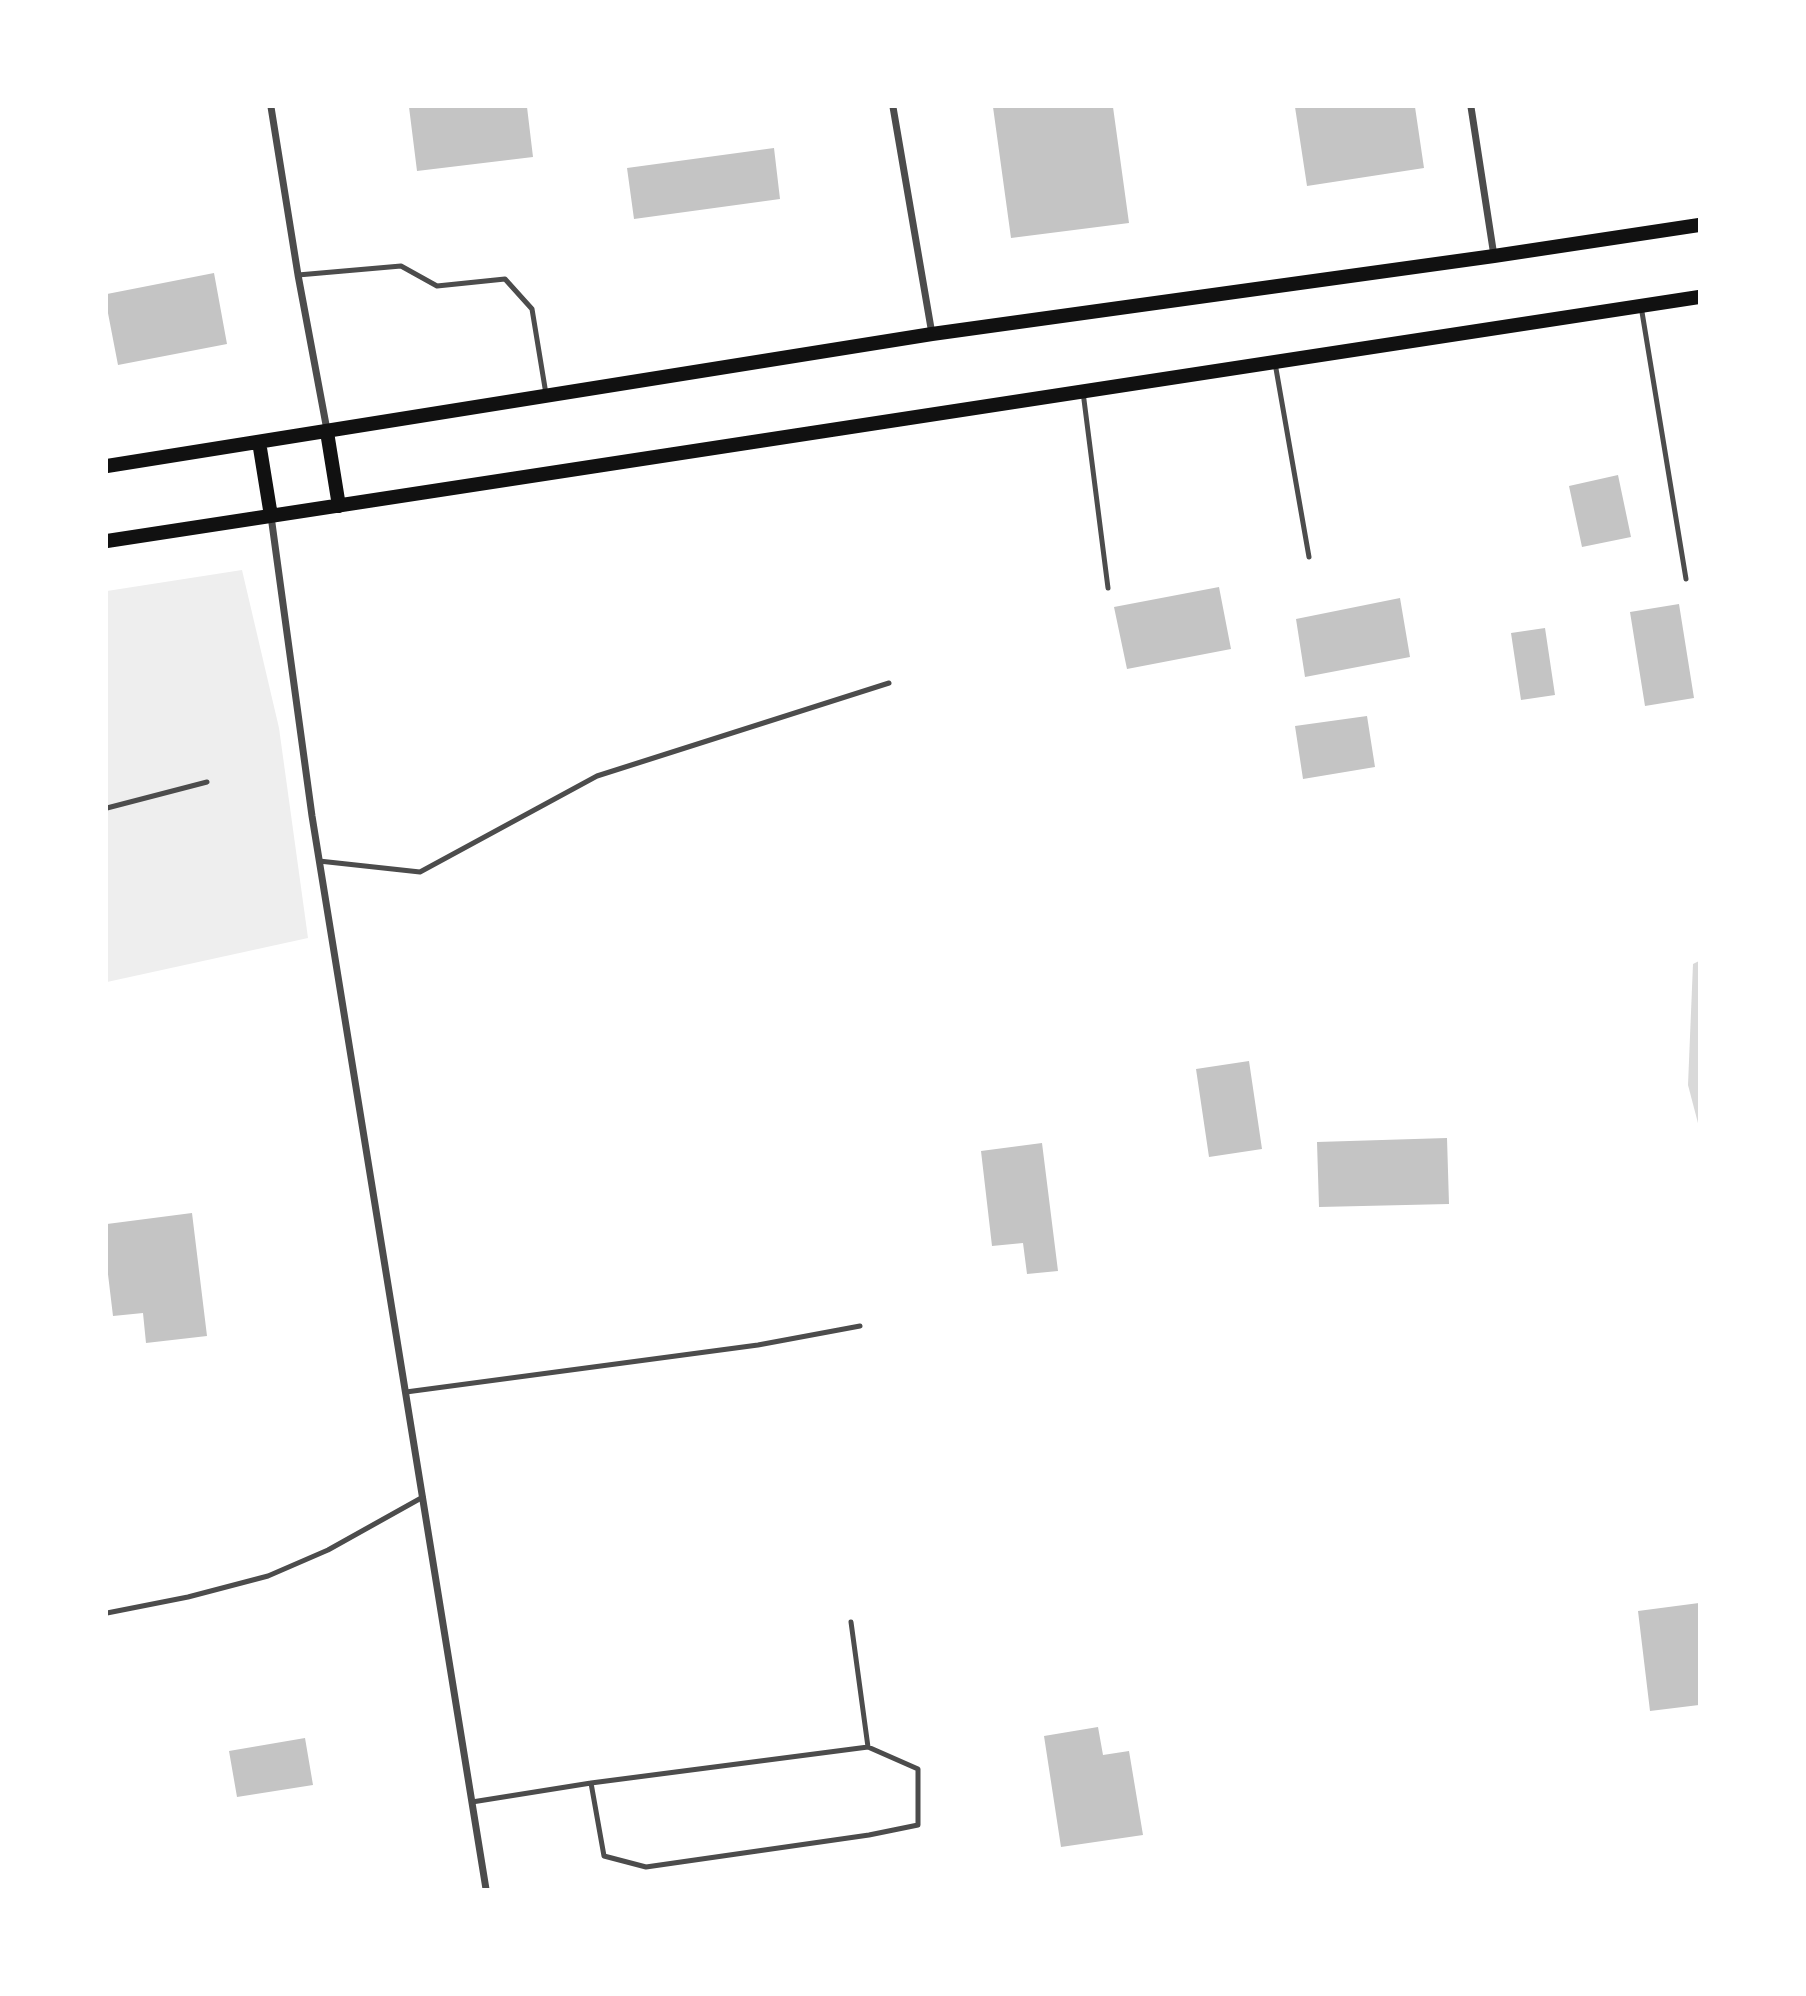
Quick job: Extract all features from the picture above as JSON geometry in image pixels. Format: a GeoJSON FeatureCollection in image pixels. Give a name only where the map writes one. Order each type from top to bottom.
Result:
{"type":"FeatureCollection","features":[{"type":"Feature","properties":{"kind":"main road"},"geometry":{"type":"LineString","coordinates":[[107,467],[932,334],[1699,225]]}},
{"type":"Feature","properties":{"kind":"main road"},"geometry":{"type":"LineString","coordinates":[[107,541],[1699,297]]}},
{"type":"Feature","properties":{"kind":"main road"},"geometry":{"type":"LineString","coordinates":[[327,432],[340,506]]}},
{"type":"Feature","properties":{"kind":"main road"},"geometry":{"type":"LineString","coordinates":[[259,442],[271,516]]}},
{"type":"Feature","properties":{"kind":"street"},"geometry":{"type":"LineString","coordinates":[[271,107],[327,432]]}},
{"type":"Feature","properties":{"kind":"street"},"geometry":{"type":"LineString","coordinates":[[893,107],[932,334]]}},
{"type":"Feature","properties":{"kind":"street"},"geometry":{"type":"LineString","coordinates":[[1471,107],[1494,256]]}},
{"type":"Feature","properties":{"kind":"street"},"geometry":{"type":"LineString","coordinates":[[271,516],[320,861],[486,1889]]}},
{"type":"Feature","properties":{"kind":"lane"},"geometry":{"type":"LineString","coordinates":[[298,275],[401,266],[438,286],[506,279],[532,309],[547,396]]}},
{"type":"Feature","properties":{"kind":"lane"},"geometry":{"type":"LineString","coordinates":[[1641,306],[1686,579]]}},
{"type":"Feature","properties":{"kind":"lane"},"geometry":{"type":"LineString","coordinates":[[1275,363],[1309,557]]}},
{"type":"Feature","properties":{"kind":"lane"},"geometry":{"type":"LineString","coordinates":[[1083,392],[1108,588]]}},
{"type":"Feature","properties":{"kind":"lane"},"geometry":{"type":"LineString","coordinates":[[320,861],[419,872],[597,776],[889,683]]}},
{"type":"Feature","properties":{"kind":"lane"},"geometry":{"type":"LineString","coordinates":[[107,808],[207,782]]}},
{"type":"Feature","properties":{"kind":"lane"},"geometry":{"type":"LineString","coordinates":[[406,1392],[758,1345],[860,1326]]}},
{"type":"Feature","properties":{"kind":"lane"},"geometry":{"type":"LineString","coordinates":[[107,1613],[188,1597],[268,1576],[328,1550],[423,1497]]}},
{"type":"Feature","properties":{"kind":"lane"},"geometry":{"type":"LineString","coordinates":[[851,1622],[868,1747]]}},
{"type":"Feature","properties":{"kind":"lane"},"geometry":{"type":"LineString","coordinates":[[472,1802],[591,1783],[868,1747],[918,1769],[918,1825],[869,1835],[646,1867],[604,1856],[591,1783]]}},
{"type":"Feature","properties":{"kind":"shaded area"},"geometry":{"type":"Polygon","coordinates":[[[242,570],[279,728],[308,938],[107,982],[107,591],[242,570]]]}},
{"type":"Feature","properties":{"kind":"shaded area"},"geometry":{"type":"Polygon","coordinates":[[[1699,961],[1699,1127],[1688,1085],[1693,964],[1699,961]]]}},
{"type":"Feature","properties":{"kind":"building"},"geometry":{"type":"Polygon","coordinates":[[[409,107],[527,107],[533,157],[417,171],[409,107]]]}},
{"type":"Feature","properties":{"kind":"building"},"geometry":{"type":"Polygon","coordinates":[[[993,107],[1113,107],[1129,223],[1011,238],[993,107]]]}},
{"type":"Feature","properties":{"kind":"building"},"geometry":{"type":"Polygon","coordinates":[[[1295,107],[1415,107],[1424,168],[1307,186],[1295,107]]]}},
{"type":"Feature","properties":{"kind":"building"},"geometry":{"type":"Polygon","coordinates":[[[774,148],[780,199],[634,219],[627,168],[774,148]]]}},
{"type":"Feature","properties":{"kind":"building"},"geometry":{"type":"Polygon","coordinates":[[[214,273],[227,344],[118,365],[107,308],[107,294],[214,273]]]}},
{"type":"Feature","properties":{"kind":"building"},"geometry":{"type":"Polygon","coordinates":[[[1618,475],[1631,537],[1582,547],[1569,486],[1618,475]]]}},
{"type":"Feature","properties":{"kind":"building"},"geometry":{"type":"Polygon","coordinates":[[[1219,587],[1231,649],[1127,669],[1114,607],[1219,587]]]}},
{"type":"Feature","properties":{"kind":"building"},"geometry":{"type":"Polygon","coordinates":[[[1400,598],[1410,657],[1305,677],[1296,619],[1400,598]]]}},
{"type":"Feature","properties":{"kind":"building"},"geometry":{"type":"Polygon","coordinates":[[[1679,604],[1694,698],[1645,706],[1630,612],[1679,604]]]}},
{"type":"Feature","properties":{"kind":"building"},"geometry":{"type":"Polygon","coordinates":[[[1545,628],[1555,695],[1521,700],[1511,633],[1545,628]]]}},
{"type":"Feature","properties":{"kind":"building"},"geometry":{"type":"Polygon","coordinates":[[[1367,716],[1375,767],[1303,779],[1295,726],[1367,716]]]}},
{"type":"Feature","properties":{"kind":"building"},"geometry":{"type":"Polygon","coordinates":[[[1249,1061],[1262,1149],[1209,1157],[1196,1069],[1249,1061]]]}},
{"type":"Feature","properties":{"kind":"building"},"geometry":{"type":"Polygon","coordinates":[[[1447,1138],[1449,1204],[1319,1207],[1317,1142],[1447,1138]]]}},
{"type":"Feature","properties":{"kind":"building"},"geometry":{"type":"Polygon","coordinates":[[[1042,1143],[1058,1271],[1027,1274],[1023,1243],[992,1246],[981,1151],[1042,1143]]]}},
{"type":"Feature","properties":{"kind":"building"},"geometry":{"type":"Polygon","coordinates":[[[192,1213],[207,1336],[146,1343],[143,1313],[113,1316],[107,1266],[107,1224],[192,1213]]]}},
{"type":"Feature","properties":{"kind":"building"},"geometry":{"type":"Polygon","coordinates":[[[1699,1603],[1699,1705],[1650,1711],[1638,1611],[1699,1603]]]}},
{"type":"Feature","properties":{"kind":"building"},"geometry":{"type":"Polygon","coordinates":[[[1098,1727],[1103,1755],[1129,1751],[1143,1835],[1061,1847],[1044,1736],[1098,1727]]]}},
{"type":"Feature","properties":{"kind":"building"},"geometry":{"type":"Polygon","coordinates":[[[305,1738],[313,1785],[237,1797],[229,1751],[305,1738]]]}}]}
